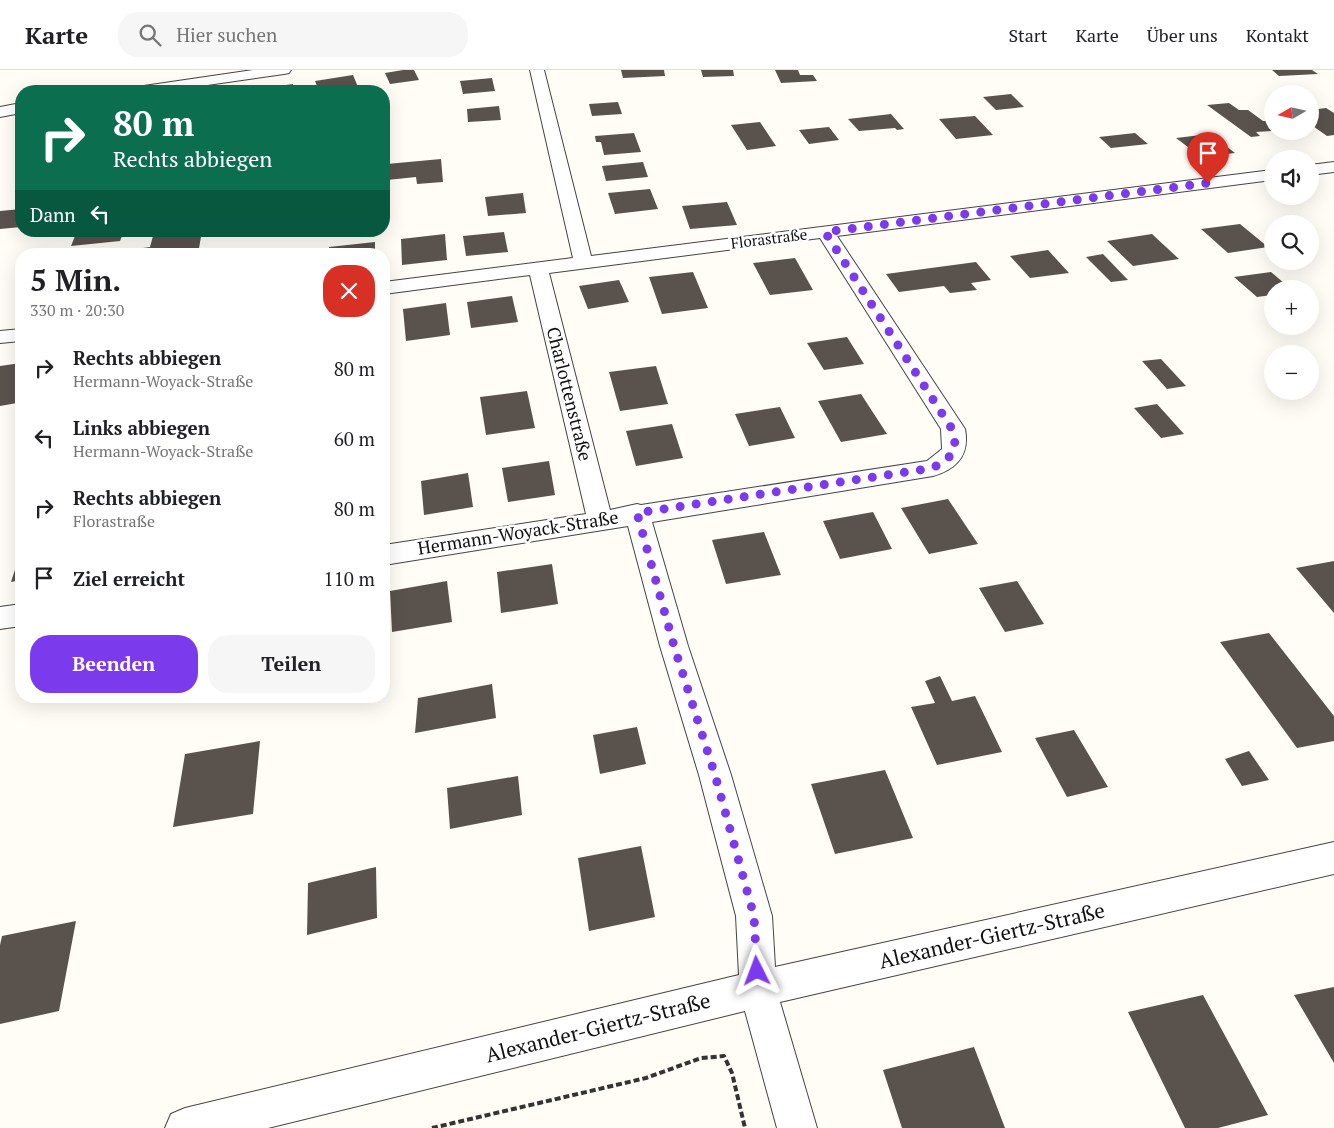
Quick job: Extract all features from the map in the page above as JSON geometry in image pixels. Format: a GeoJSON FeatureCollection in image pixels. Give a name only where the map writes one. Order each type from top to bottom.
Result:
{"type":"FeatureCollection","features":[{"type":"Feature","properties":{"kind":"street"},"geometry":{"type":"LineString","coordinates":[[180,85],[284,70]]}},
{"type":"Feature","properties":{"kind":"street"},"geometry":{"type":"LineString","coordinates":[[537,70],[583,262]]}},
{"type":"Feature","properties":{"kind":"street"},"geometry":{"type":"LineString","coordinates":[[0,112],[15,109]]}},
{"type":"Feature","properties":{"kind":"street"},"geometry":{"type":"LineString","coordinates":[[1319,169],[1334,167]]}},
{"type":"Feature","properties":{"kind":"street","name":"Florastraße"},"geometry":{"type":"LineString","coordinates":[[390,287],[1264,176]]}},
{"type":"Feature","properties":{"kind":"street","name":"Hermann-Woyack-Straße"},"geometry":{"type":"LineString","coordinates":[[390,554],[637,513],[933,468],[952,456],[956,444],[952,429],[825,232]]}},
{"type":"Feature","properties":{"kind":"street","name":"Charlottenstraße"},"geometry":{"type":"LineString","coordinates":[[538,268],[600,519]]}},
{"type":"Feature","properties":{"kind":"street"},"geometry":{"type":"LineString","coordinates":[[0,337],[15,336]]}},
{"type":"Feature","properties":{"kind":"street"},"geometry":{"type":"LineString","coordinates":[[637,513],[674,646],[715,775],[754,916],[758,989],[797,1128]]}},
{"type":"Feature","properties":{"kind":"street"},"geometry":{"type":"LineString","coordinates":[[0,618],[15,616]]}},
{"type":"Feature","properties":{"kind":"street","name":"Alexander-Giertz-Straße"},"geometry":{"type":"LineString","coordinates":[[185,1128],[758,989],[1334,858]]}},
{"type":"Feature","properties":{"kind":"path"},"geometry":{"type":"LineString","coordinates":[[432,1128],[646,1078],[701,1058],[724,1056],[732,1073],[745,1128]]}},
{"type":"Feature","properties":{"kind":"building"},"geometry":{"type":"Polygon","coordinates":[[[414,70],[419,80],[390,84],[385,73],[414,70]]]}},
{"type":"Feature","properties":{"kind":"building"},"geometry":{"type":"Polygon","coordinates":[[[621,70],[664,70],[665,76],[623,78],[621,70]]]}},
{"type":"Feature","properties":{"kind":"building"},"geometry":{"type":"Polygon","coordinates":[[[701,70],[733,70],[734,76],[703,77],[701,70]]]}},
{"type":"Feature","properties":{"kind":"building"},"geometry":{"type":"Polygon","coordinates":[[[775,70],[798,70],[800,75],[813,75],[817,81],[781,83],[775,70]]]}},
{"type":"Feature","properties":{"kind":"building"},"geometry":{"type":"Polygon","coordinates":[[[1272,70],[1312,70],[1318,74],[1279,76],[1272,70]]]}},
{"type":"Feature","properties":{"kind":"building"},"geometry":{"type":"Polygon","coordinates":[[[353,75],[357,85],[317,85],[315,81],[353,75]]]}},
{"type":"Feature","properties":{"kind":"building"},"geometry":{"type":"Polygon","coordinates":[[[492,78],[495,91],[463,94],[460,81],[492,78]]]}},
{"type":"Feature","properties":{"kind":"building"},"geometry":{"type":"Polygon","coordinates":[[[1011,94],[1024,107],[996,110],[983,97],[1011,94]]]}},
{"type":"Feature","properties":{"kind":"building"},"geometry":{"type":"Polygon","coordinates":[[[618,102],[622,114],[592,116],[589,104],[618,102]]]}},
{"type":"Feature","properties":{"kind":"building"},"geometry":{"type":"Polygon","coordinates":[[[1229,103],[1239,110],[1248,110],[1264,121],[1264,132],[1256,132],[1260,136],[1251,137],[1207,105],[1229,103]]]}},
{"type":"Feature","properties":{"kind":"building"},"geometry":{"type":"Polygon","coordinates":[[[499,106],[501,120],[468,122],[467,109],[499,106]]]}},
{"type":"Feature","properties":{"kind":"building"},"geometry":{"type":"Polygon","coordinates":[[[1326,108],[1334,113],[1334,135],[1327,136],[1319,130],[1319,109],[1326,108]]]}},
{"type":"Feature","properties":{"kind":"building"},"geometry":{"type":"Polygon","coordinates":[[[891,114],[904,129],[859,131],[848,119],[891,114]]]}},
{"type":"Feature","properties":{"kind":"building"},"geometry":{"type":"Polygon","coordinates":[[[975,116],[993,135],[956,139],[939,119],[975,116]]]}},
{"type":"Feature","properties":{"kind":"building"},"geometry":{"type":"Polygon","coordinates":[[[760,122],[776,146],[747,150],[731,125],[760,122]]]}},
{"type":"Feature","properties":{"kind":"building"},"geometry":{"type":"Polygon","coordinates":[[[829,127],[839,140],[809,144],[799,130],[829,127]]]}},
{"type":"Feature","properties":{"kind":"building"},"geometry":{"type":"Polygon","coordinates":[[[634,133],[641,152],[604,155],[601,142],[596,142],[595,136],[634,133]]]}},
{"type":"Feature","properties":{"kind":"building"},"geometry":{"type":"Polygon","coordinates":[[[1135,133],[1148,144],[1111,148],[1099,137],[1135,133]]]}},
{"type":"Feature","properties":{"kind":"building"},"geometry":{"type":"Polygon","coordinates":[[[1210,134],[1235,153],[1201,157],[1176,138],[1210,134]]]}},
{"type":"Feature","properties":{"kind":"building"},"geometry":{"type":"Polygon","coordinates":[[[441,159],[443,182],[417,184],[416,177],[390,180],[390,164],[441,159]]]}},
{"type":"Feature","properties":{"kind":"building"},"geometry":{"type":"Polygon","coordinates":[[[643,162],[648,177],[606,181],[602,166],[643,162]]]}},
{"type":"Feature","properties":{"kind":"building"},"geometry":{"type":"Polygon","coordinates":[[[650,189],[658,209],[615,214],[608,193],[650,189]]]}},
{"type":"Feature","properties":{"kind":"building"},"geometry":{"type":"Polygon","coordinates":[[[523,193],[526,213],[488,216],[485,197],[523,193]]]}},
{"type":"Feature","properties":{"kind":"building"},"geometry":{"type":"Polygon","coordinates":[[[727,202],[737,225],[690,229],[682,206],[727,202]]]}},
{"type":"Feature","properties":{"kind":"building"},"geometry":{"type":"Polygon","coordinates":[[[15,210],[15,228],[0,229],[0,211],[15,210]]]}},
{"type":"Feature","properties":{"kind":"building"},"geometry":{"type":"Polygon","coordinates":[[[1240,224],[1264,244],[1264,248],[1228,253],[1201,229],[1240,224]]]}},
{"type":"Feature","properties":{"kind":"building"},"geometry":{"type":"Polygon","coordinates":[[[504,232],[508,252],[466,256],[463,236],[504,232]]]}},
{"type":"Feature","properties":{"kind":"building"},"geometry":{"type":"Polygon","coordinates":[[[445,234],[447,260],[402,265],[401,239],[445,234]]]}},
{"type":"Feature","properties":{"kind":"building"},"geometry":{"type":"Polygon","coordinates":[[[1152,234],[1179,259],[1133,266],[1107,241],[1152,234]]]}},
{"type":"Feature","properties":{"kind":"building"},"geometry":{"type":"Polygon","coordinates":[[[75,237],[122,237],[120,241],[71,246],[75,237]]]}},
{"type":"Feature","properties":{"kind":"building"},"geometry":{"type":"Polygon","coordinates":[[[153,237],[201,237],[199,248],[143,248],[150,247],[153,237]]]}},
{"type":"Feature","properties":{"kind":"building"},"geometry":{"type":"Polygon","coordinates":[[[375,242],[375,248],[329,247],[375,242]]]}},
{"type":"Feature","properties":{"kind":"building"},"geometry":{"type":"Polygon","coordinates":[[[1048,250],[1069,273],[1030,278],[1010,256],[1048,250]]]}},
{"type":"Feature","properties":{"kind":"building"},"geometry":{"type":"Polygon","coordinates":[[[1103,254],[1128,280],[1111,282],[1086,257],[1103,254]]]}},
{"type":"Feature","properties":{"kind":"building"},"geometry":{"type":"Polygon","coordinates":[[[795,258],[813,290],[770,295],[753,263],[795,258]]]}},
{"type":"Feature","properties":{"kind":"building"},"geometry":{"type":"Polygon","coordinates":[[[976,262],[991,280],[971,283],[977,290],[950,293],[944,286],[899,292],[886,274],[976,262]]]}},
{"type":"Feature","properties":{"kind":"building"},"geometry":{"type":"Polygon","coordinates":[[[693,272],[708,308],[662,314],[649,277],[693,272]]]}},
{"type":"Feature","properties":{"kind":"building"},"geometry":{"type":"Polygon","coordinates":[[[1271,272],[1280,280],[1264,280],[1264,296],[1257,297],[1234,277],[1271,272]]]}},
{"type":"Feature","properties":{"kind":"building"},"geometry":{"type":"Polygon","coordinates":[[[619,280],[629,302],[588,309],[579,286],[619,280]]]}},
{"type":"Feature","properties":{"kind":"building"},"geometry":{"type":"Polygon","coordinates":[[[512,296],[518,322],[471,328],[467,302],[512,296]]]}},
{"type":"Feature","properties":{"kind":"building"},"geometry":{"type":"Polygon","coordinates":[[[446,303],[450,335],[406,341],[403,309],[446,303]]]}},
{"type":"Feature","properties":{"kind":"building"},"geometry":{"type":"Polygon","coordinates":[[[847,337],[864,364],[824,370],[807,343],[847,337]]]}},
{"type":"Feature","properties":{"kind":"building"},"geometry":{"type":"Polygon","coordinates":[[[1161,359],[1186,386],[1167,389],[1142,361],[1161,359]]]}},
{"type":"Feature","properties":{"kind":"building"},"geometry":{"type":"Polygon","coordinates":[[[15,364],[15,403],[0,406],[0,366],[15,364]]]}},
{"type":"Feature","properties":{"kind":"building"},"geometry":{"type":"Polygon","coordinates":[[[656,366],[668,404],[620,411],[609,372],[656,366]]]}},
{"type":"Feature","properties":{"kind":"building"},"geometry":{"type":"Polygon","coordinates":[[[527,391],[535,428],[486,435],[480,397],[527,391]]]}},
{"type":"Feature","properties":{"kind":"building"},"geometry":{"type":"Polygon","coordinates":[[[861,394],[887,434],[841,442],[818,401],[861,394]]]}},
{"type":"Feature","properties":{"kind":"building"},"geometry":{"type":"Polygon","coordinates":[[[1157,404],[1184,434],[1161,438],[1134,408],[1157,404]]]}},
{"type":"Feature","properties":{"kind":"building"},"geometry":{"type":"Polygon","coordinates":[[[780,407],[795,438],[749,446],[735,414],[780,407]]]}},
{"type":"Feature","properties":{"kind":"building"},"geometry":{"type":"Polygon","coordinates":[[[672,424],[683,458],[636,466],[626,431],[672,424]]]}},
{"type":"Feature","properties":{"kind":"building"},"geometry":{"type":"Polygon","coordinates":[[[549,461],[555,495],[508,502],[502,468],[549,461]]]}},
{"type":"Feature","properties":{"kind":"building"},"geometry":{"type":"Polygon","coordinates":[[[468,473],[473,507],[424,515],[421,481],[468,473]]]}},
{"type":"Feature","properties":{"kind":"building"},"geometry":{"type":"Polygon","coordinates":[[[948,499],[978,544],[929,554],[901,508],[948,499]]]}},
{"type":"Feature","properties":{"kind":"building"},"geometry":{"type":"Polygon","coordinates":[[[873,512],[892,549],[840,559],[823,521],[873,512]]]}},
{"type":"Feature","properties":{"kind":"building"},"geometry":{"type":"Polygon","coordinates":[[[764,532],[781,575],[726,584],[712,540],[764,532]]]}},
{"type":"Feature","properties":{"kind":"building"},"geometry":{"type":"Polygon","coordinates":[[[1334,561],[1334,613],[1296,568],[1334,561]]]}},
{"type":"Feature","properties":{"kind":"building"},"geometry":{"type":"Polygon","coordinates":[[[552,564],[558,604],[501,613],[497,572],[552,564]]]}},
{"type":"Feature","properties":{"kind":"building"},"geometry":{"type":"Polygon","coordinates":[[[15,570],[15,581],[11,582],[15,570]]]}},
{"type":"Feature","properties":{"kind":"building"},"geometry":{"type":"Polygon","coordinates":[[[447,581],[452,622],[392,632],[390,591],[447,581]]]}},
{"type":"Feature","properties":{"kind":"building"},"geometry":{"type":"Polygon","coordinates":[[[1017,581],[1044,624],[1005,632],[979,588],[1017,581]]]}},
{"type":"Feature","properties":{"kind":"building"},"geometry":{"type":"Polygon","coordinates":[[[1269,633],[1334,716],[1334,741],[1297,748],[1220,642],[1269,633]]]}},
{"type":"Feature","properties":{"kind":"building"},"geometry":{"type":"Polygon","coordinates":[[[940,676],[952,701],[975,696],[1002,752],[937,765],[911,707],[935,703],[925,681],[940,676]]]}},
{"type":"Feature","properties":{"kind":"building"},"geometry":{"type":"Polygon","coordinates":[[[492,684],[496,718],[415,733],[418,698],[492,684]]]}},
{"type":"Feature","properties":{"kind":"building"},"geometry":{"type":"Polygon","coordinates":[[[637,727],[646,764],[600,774],[593,735],[637,727]]]}},
{"type":"Feature","properties":{"kind":"building"},"geometry":{"type":"Polygon","coordinates":[[[1074,730],[1108,787],[1067,797],[1035,738],[1074,730]]]}},
{"type":"Feature","properties":{"kind":"building"},"geometry":{"type":"Polygon","coordinates":[[[260,741],[253,814],[173,827],[185,754],[260,741]]]}},
{"type":"Feature","properties":{"kind":"building"},"geometry":{"type":"Polygon","coordinates":[[[1249,751],[1269,780],[1242,786],[1225,759],[1249,751]]]}},
{"type":"Feature","properties":{"kind":"building"},"geometry":{"type":"Polygon","coordinates":[[[885,770],[913,838],[835,854],[811,784],[885,770]]]}},
{"type":"Feature","properties":{"kind":"building"},"geometry":{"type":"Polygon","coordinates":[[[518,776],[522,815],[450,829],[447,788],[518,776]]]}},
{"type":"Feature","properties":{"kind":"building"},"geometry":{"type":"Polygon","coordinates":[[[641,846],[655,917],[589,931],[578,858],[641,846]]]}},
{"type":"Feature","properties":{"kind":"building"},"geometry":{"type":"Polygon","coordinates":[[[376,867],[377,918],[307,935],[308,883],[376,867]]]}},
{"type":"Feature","properties":{"kind":"building"},"geometry":{"type":"Polygon","coordinates":[[[76,921],[59,1011],[0,1024],[0,945],[2,936],[76,921]]]}},
{"type":"Feature","properties":{"kind":"building"},"geometry":{"type":"Polygon","coordinates":[[[1334,987],[1334,1063],[1294,995],[1334,987]]]}},
{"type":"Feature","properties":{"kind":"building"},"geometry":{"type":"Polygon","coordinates":[[[1203,995],[1268,1115],[1218,1128],[1185,1128],[1128,1012],[1203,995]]]}},
{"type":"Feature","properties":{"kind":"building"},"geometry":{"type":"Polygon","coordinates":[[[974,1047],[1005,1128],[902,1128],[883,1070],[974,1047]]]}},
{"type":"Feature","properties":{"kind":"route"},"geometry":{"type":"LineString","coordinates":[[757,971],[754,916],[715,775],[674,646],[637,513],[933,468],[952,456],[956,444],[952,429],[825,232],[1208,183]]}}]}
